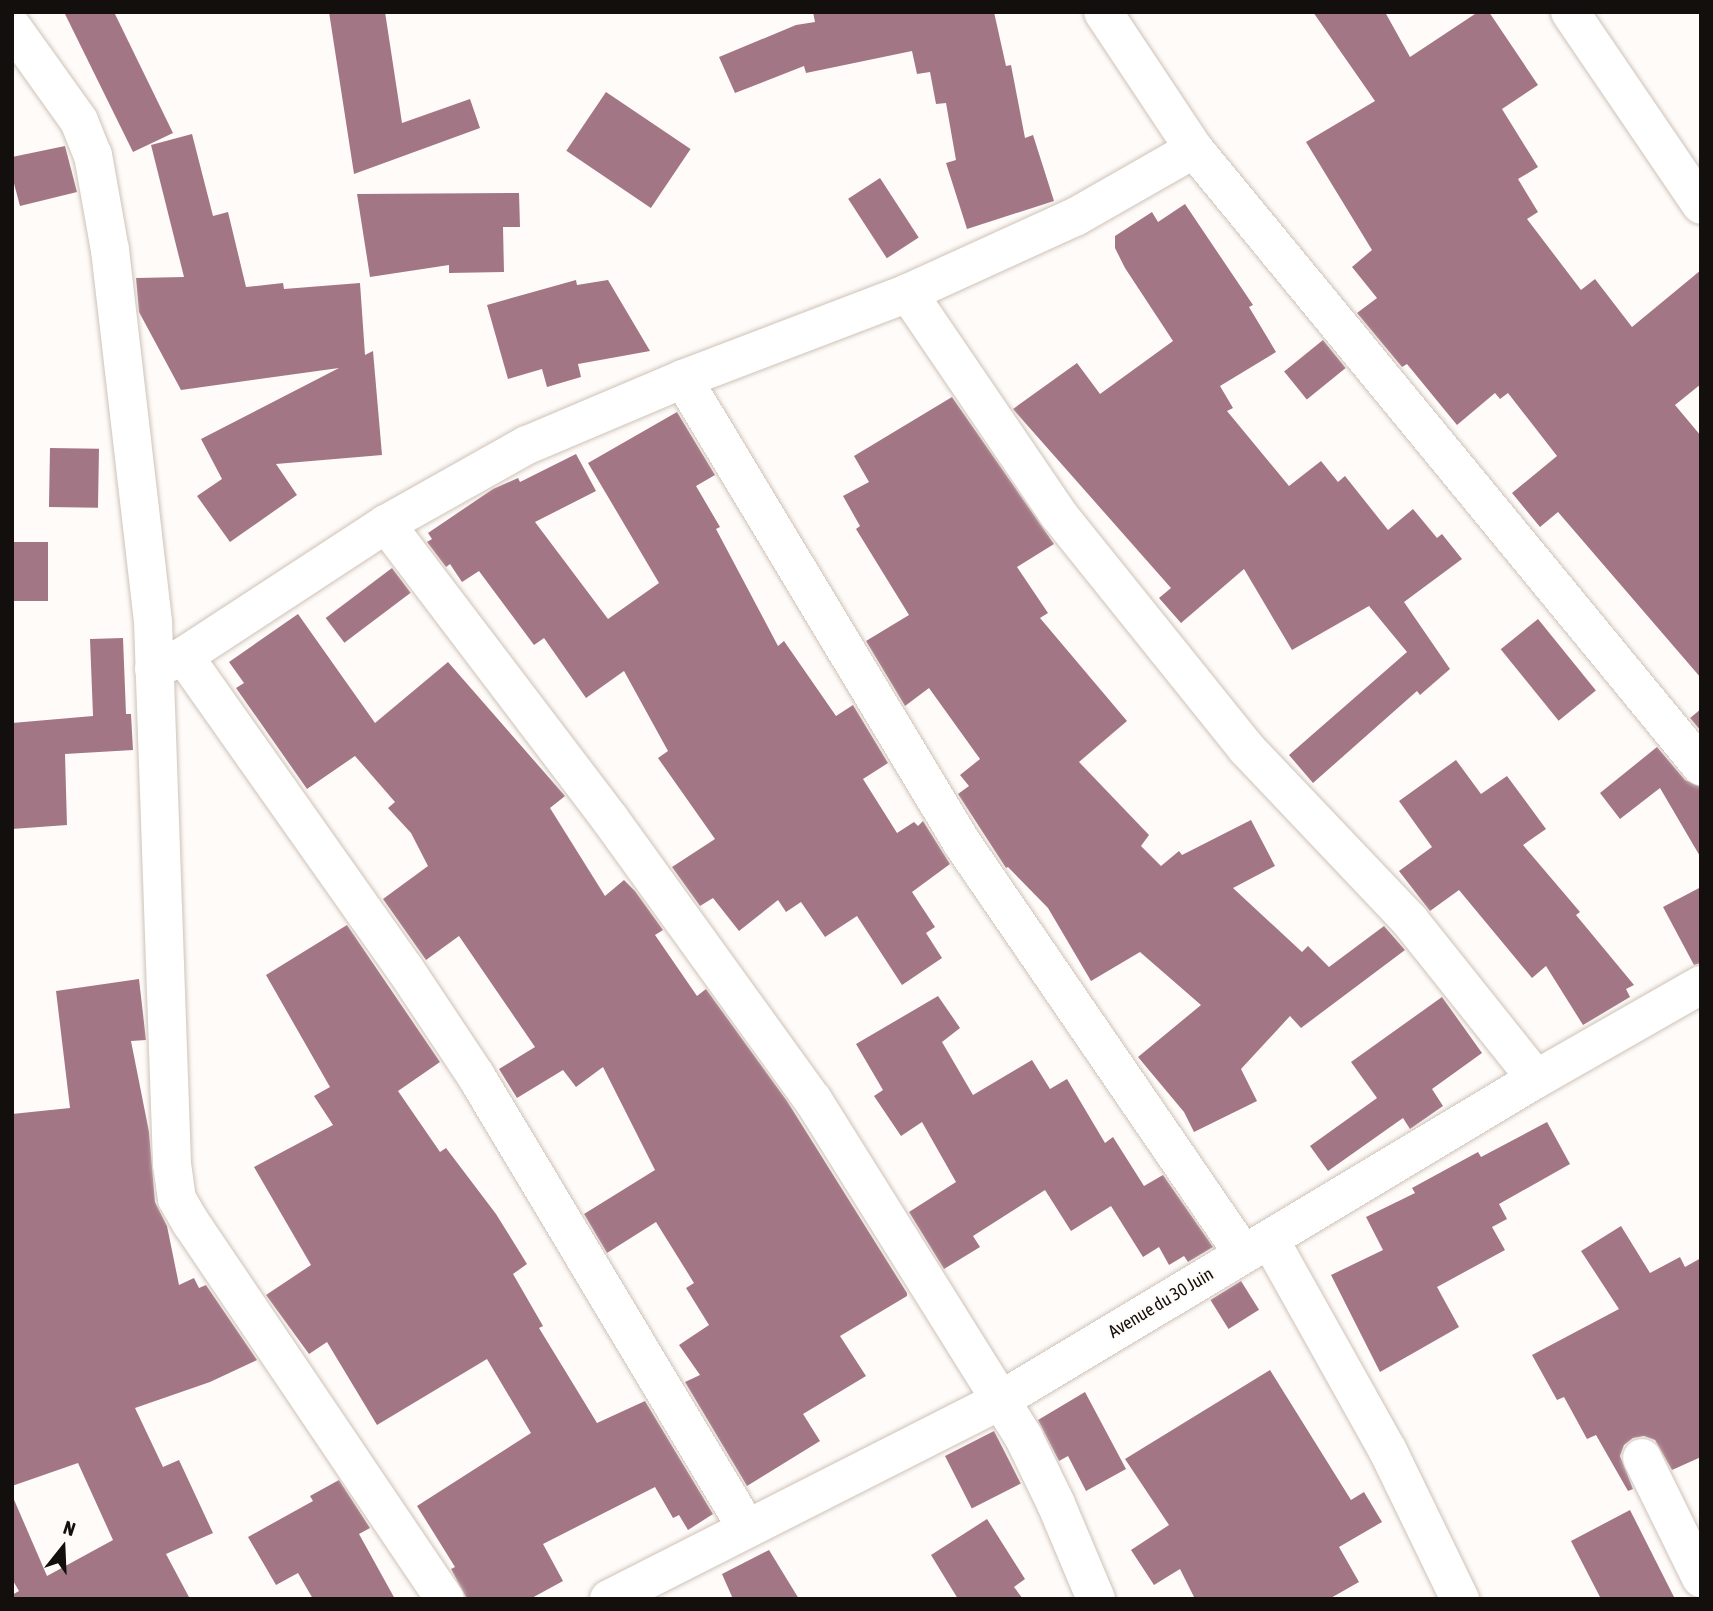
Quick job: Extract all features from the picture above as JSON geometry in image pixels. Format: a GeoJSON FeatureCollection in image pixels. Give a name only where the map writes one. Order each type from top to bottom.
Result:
{"type":"FeatureCollection","features":[{"type":"Feature","properties":{"kind":"street"},"geometry":{"type":"LineString","coordinates":[[1102,12],[1194,149],[1701,766]]}},
{"type":"Feature","properties":{"kind":"street"},"geometry":{"type":"LineString","coordinates":[[1570,12],[1701,205]]}},
{"type":"Feature","properties":{"kind":"street"},"geometry":{"type":"LineString","coordinates":[[12,27],[79,121],[93,155],[101,192],[153,622],[169,662],[398,958],[476,1076],[746,1527]]}},
{"type":"Feature","properties":{"kind":"street"},"geometry":{"type":"LineString","coordinates":[[169,662],[386,524],[527,445],[684,379],[908,293],[1075,217],[1194,149]]}},
{"type":"Feature","properties":{"kind":"street"},"geometry":{"type":"LineString","coordinates":[[908,293],[1058,514],[1246,748],[1410,921],[1536,1079]]}},
{"type":"Feature","properties":{"kind":"street"},"geometry":{"type":"LineString","coordinates":[[684,379],[962,843],[1257,1246],[1388,1451],[1461,1599]]}},
{"type":"Feature","properties":{"kind":"street"},"geometry":{"type":"LineString","coordinates":[[386,524],[610,819],[813,1100],[1024,1438],[1056,1504],[1096,1599]]}},
{"type":"Feature","properties":{"kind":"street"},"geometry":{"type":"LineString","coordinates":[[169,662],[172,1164],[177,1199],[445,1599]]}},
{"type":"Feature","properties":{"kind":"street","name":"Avenue du 30 Juin"},"geometry":{"type":"LineString","coordinates":[[609,1599],[746,1527],[999,1401],[1536,1079],[1701,985]]}},
{"type":"Feature","properties":{"kind":"street"},"geometry":{"type":"LineString","coordinates":[[1642,1458],[1701,1578]]}},
{"type":"Feature","properties":{"kind":"building"},"geometry":{"type":"Polygon","coordinates":[[[64,12],[114,12],[173,133],[133,152],[64,12]]]}},
{"type":"Feature","properties":{"kind":"building"},"geometry":{"type":"Polygon","coordinates":[[[329,12],[385,12],[402,123],[470,99],[480,128],[354,174],[329,12]]]}},
{"type":"Feature","properties":{"kind":"building"},"geometry":{"type":"Polygon","coordinates":[[[813,12],[994,12],[1006,66],[1011,65],[1025,138],[1033,135],[1054,201],[967,229],[946,163],[956,160],[946,103],[936,104],[930,72],[917,74],[912,51],[806,73],[804,66],[735,93],[719,57],[796,25],[815,22],[813,12]]]}},
{"type":"Feature","properties":{"kind":"building"},"geometry":{"type":"Polygon","coordinates":[[[1313,12],[1385,12],[1410,57],[1478,12],[1489,12],[1538,85],[1502,109],[1538,167],[1518,179],[1538,212],[1527,219],[1581,290],[1595,279],[1632,327],[1701,270],[1701,384],[1675,405],[1701,436],[1701,678],[1558,512],[1540,527],[1512,493],[1557,456],[1508,393],[1500,399],[1495,393],[1457,425],[1407,364],[1402,367],[1357,313],[1377,298],[1352,267],[1372,250],[1306,142],[1375,101],[1313,12]]]}},
{"type":"Feature","properties":{"kind":"building"},"geometry":{"type":"Polygon","coordinates":[[[606,92],[691,149],[651,208],[566,151],[606,92]]]}},
{"type":"Feature","properties":{"kind":"building"},"geometry":{"type":"Polygon","coordinates":[[[192,134],[213,216],[228,212],[246,287],[283,283],[284,289],[360,283],[365,355],[373,351],[382,455],[276,464],[297,495],[230,542],[197,496],[222,479],[201,439],[339,368],[181,390],[139,312],[136,278],[184,277],[151,145],[192,134]]]}},
{"type":"Feature","properties":{"kind":"building"},"geometry":{"type":"Polygon","coordinates":[[[65,146],[77,192],[20,206],[12,176],[12,157],[65,146]]]}},
{"type":"Feature","properties":{"kind":"building"},"geometry":{"type":"Polygon","coordinates":[[[880,178],[919,238],[887,258],[848,199],[880,178]]]}},
{"type":"Feature","properties":{"kind":"building"},"geometry":{"type":"Polygon","coordinates":[[[519,193],[520,227],[503,227],[504,272],[449,273],[449,265],[370,277],[357,194],[519,193]]]}},
{"type":"Feature","properties":{"kind":"building"},"geometry":{"type":"Polygon","coordinates":[[[1185,204],[1253,305],[1249,307],[1276,352],[1220,386],[1233,408],[1227,411],[1289,486],[1321,461],[1338,482],[1345,476],[1388,530],[1413,509],[1437,538],[1442,534],[1462,559],[1404,602],[1450,669],[1420,695],[1417,691],[1313,783],[1289,755],[1407,652],[1369,606],[1292,650],[1244,569],[1181,623],[1159,598],[1171,588],[1013,409],[1077,363],[1100,394],[1173,341],[1125,268],[1115,248],[1115,236],[1152,212],[1158,222],[1185,204]]]}},
{"type":"Feature","properties":{"kind":"building"},"geometry":{"type":"Polygon","coordinates":[[[576,280],[577,285],[608,280],[650,351],[578,364],[581,377],[547,387],[542,369],[508,379],[487,305],[576,280]]]}},
{"type":"Feature","properties":{"kind":"building"},"geometry":{"type":"Polygon","coordinates":[[[1323,340],[1346,368],[1307,399],[1284,371],[1323,340]]]}},
{"type":"Feature","properties":{"kind":"building"},"geometry":{"type":"Polygon","coordinates":[[[952,397],[1054,544],[1017,567],[1048,613],[1040,618],[1127,721],[1079,762],[1149,835],[1141,846],[1161,866],[1179,851],[1182,855],[1251,820],[1275,866],[1233,888],[1302,952],[1308,946],[1329,967],[1384,926],[1405,950],[1301,1028],[1290,1016],[1241,1069],[1257,1101],[1194,1132],[1184,1112],[1138,1057],[1201,1005],[1140,952],[1091,981],[1048,908],[1008,867],[1006,868],[958,794],[969,786],[960,775],[980,759],[929,688],[905,706],[866,641],[909,615],[856,529],[860,526],[843,496],[869,482],[854,456],[952,397]]]}},
{"type":"Feature","properties":{"kind":"building"},"geometry":{"type":"Polygon","coordinates":[[[677,412],[715,475],[696,486],[720,527],[716,529],[778,646],[784,641],[836,716],[853,705],[888,763],[863,779],[897,833],[914,822],[918,826],[923,821],[950,864],[912,892],[935,927],[926,933],[942,958],[902,985],[857,916],[825,937],[801,902],[786,912],[778,900],[739,931],[713,898],[700,906],[672,867],[715,839],[658,758],[668,751],[624,671],[586,698],[544,638],[534,645],[479,571],[462,582],[450,564],[446,567],[427,542],[432,539],[428,533],[493,489],[518,478],[520,482],[576,454],[596,491],[535,522],[608,619],[659,583],[588,463],[677,412]]]}},
{"type":"Feature","properties":{"kind":"building"},"geometry":{"type":"Polygon","coordinates":[[[50,448],[99,449],[98,508],[49,507],[50,448]]]}},
{"type":"Feature","properties":{"kind":"building"},"geometry":{"type":"Polygon","coordinates":[[[12,542],[48,542],[48,601],[12,601],[12,542]]]}},
{"type":"Feature","properties":{"kind":"building"},"geometry":{"type":"Polygon","coordinates":[[[392,568],[411,593],[344,643],[326,618],[392,568]]]}},
{"type":"Feature","properties":{"kind":"building"},"geometry":{"type":"Polygon","coordinates":[[[298,614],[375,723],[448,662],[565,796],[550,808],[605,896],[624,880],[635,891],[663,930],[655,935],[697,996],[706,989],[787,1101],[907,1293],[907,1296],[840,1336],[866,1376],[803,1414],[820,1441],[747,1486],[685,1382],[700,1375],[679,1345],[709,1325],[686,1288],[694,1283],[656,1222],[607,1253],[584,1214],[655,1170],[603,1067],[576,1087],[563,1070],[517,1098],[499,1069],[535,1047],[459,936],[426,960],[383,899],[428,866],[411,833],[388,808],[395,802],[355,756],[307,789],[236,688],[244,683],[229,662],[298,614]]]}},
{"type":"Feature","properties":{"kind":"building"},"geometry":{"type":"Polygon","coordinates":[[[1538,619],[1596,690],[1559,721],[1501,649],[1538,619]]]}},
{"type":"Feature","properties":{"kind":"building"},"geometry":{"type":"Polygon","coordinates":[[[123,638],[126,714],[131,714],[133,750],[65,754],[67,825],[12,829],[12,723],[93,716],[90,639],[123,638]]]}},
{"type":"Feature","properties":{"kind":"building"},"geometry":{"type":"Polygon","coordinates":[[[1701,709],[1701,731],[1690,718],[1701,709]]]}},
{"type":"Feature","properties":{"kind":"building"},"geometry":{"type":"Polygon","coordinates":[[[1657,747],[1685,780],[1701,787],[1701,858],[1660,788],[1620,819],[1600,793],[1657,747]]]}},
{"type":"Feature","properties":{"kind":"building"},"geometry":{"type":"Polygon","coordinates":[[[1456,760],[1481,794],[1507,776],[1546,829],[1523,845],[1580,912],[1576,915],[1634,985],[1626,989],[1630,997],[1583,1025],[1546,966],[1532,978],[1459,890],[1430,911],[1399,871],[1432,847],[1399,801],[1456,760]]]}},
{"type":"Feature","properties":{"kind":"building"},"geometry":{"type":"Polygon","coordinates":[[[1701,887],[1701,963],[1694,965],[1663,907],[1701,887]]]}},
{"type":"Feature","properties":{"kind":"building"},"geometry":{"type":"Polygon","coordinates":[[[347,925],[440,1062],[398,1091],[440,1152],[446,1148],[496,1214],[527,1264],[513,1274],[543,1326],[539,1328],[597,1423],[645,1401],[713,1514],[688,1530],[679,1515],[673,1518],[655,1487],[543,1544],[563,1581],[530,1599],[467,1599],[451,1569],[455,1567],[417,1506],[531,1433],[487,1359],[377,1425],[327,1342],[309,1354],[266,1295],[311,1265],[254,1167],[333,1125],[314,1096],[330,1087],[266,975],[347,925]]]}},
{"type":"Feature","properties":{"kind":"building"},"geometry":{"type":"Polygon","coordinates":[[[139,979],[146,1040],[131,1041],[149,1132],[155,1202],[167,1226],[179,1285],[194,1278],[199,1288],[206,1285],[257,1360],[210,1382],[135,1408],[163,1467],[179,1460],[213,1533],[166,1554],[190,1599],[12,1599],[12,1595],[19,1591],[12,1579],[12,1495],[47,1576],[113,1540],[78,1463],[12,1486],[12,1114],[70,1108],[56,991],[139,979]]]}},
{"type":"Feature","properties":{"kind":"building"},"geometry":{"type":"Polygon","coordinates":[[[938,996],[960,1028],[942,1042],[973,1095],[1032,1060],[1050,1089],[1067,1079],[1105,1143],[1113,1137],[1144,1186],[1163,1175],[1213,1247],[1188,1262],[1184,1256],[1169,1265],[1159,1247],[1143,1257],[1111,1206],[1071,1231],[1045,1190],[973,1236],[980,1247],[944,1269],[909,1212],[956,1182],[922,1122],[901,1136],[874,1096],[883,1090],[856,1044],[938,996]]]}},
{"type":"Feature","properties":{"kind":"building"},"geometry":{"type":"Polygon","coordinates":[[[1442,997],[1482,1053],[1432,1089],[1443,1106],[1410,1129],[1403,1118],[1328,1171],[1310,1146],[1377,1098],[1351,1062],[1442,997]]]}},
{"type":"Feature","properties":{"kind":"building"},"geometry":{"type":"Polygon","coordinates":[[[1547,1122],[1570,1164],[1499,1204],[1507,1219],[1492,1227],[1505,1250],[1437,1287],[1459,1327],[1380,1372],[1331,1275],[1383,1250],[1366,1217],[1415,1193],[1412,1188],[1478,1152],[1481,1157],[1547,1122]]]}},
{"type":"Feature","properties":{"kind":"building"},"geometry":{"type":"Polygon","coordinates":[[[1621,1226],[1650,1273],[1680,1257],[1685,1267],[1701,1258],[1701,1457],[1672,1470],[1655,1440],[1644,1436],[1633,1438],[1624,1445],[1620,1456],[1633,1489],[1628,1491],[1596,1435],[1587,1439],[1564,1397],[1557,1400],[1532,1355],[1619,1309],[1581,1251],[1621,1226]]]}},
{"type":"Feature","properties":{"kind":"building"},"geometry":{"type":"Polygon","coordinates":[[[1241,1281],[1259,1310],[1228,1329],[1210,1300],[1241,1281]]]}},
{"type":"Feature","properties":{"kind":"building"},"geometry":{"type":"Polygon","coordinates":[[[1270,1370],[1351,1500],[1364,1492],[1382,1522],[1339,1547],[1359,1582],[1329,1599],[1195,1599],[1180,1569],[1154,1585],[1131,1550],[1169,1525],[1125,1459],[1270,1370]]]}},
{"type":"Feature","properties":{"kind":"building"},"geometry":{"type":"Polygon","coordinates":[[[1085,1392],[1126,1469],[1086,1491],[1068,1456],[1059,1461],[1038,1420],[1085,1392]]]}},
{"type":"Feature","properties":{"kind":"building"},"geometry":{"type":"Polygon","coordinates":[[[994,1431],[1021,1484],[972,1509],[945,1456],[994,1431]]]}},
{"type":"Feature","properties":{"kind":"building"},"geometry":{"type":"Polygon","coordinates":[[[339,1480],[370,1528],[359,1534],[395,1599],[313,1599],[298,1573],[276,1585],[248,1537],[313,1501],[310,1496],[339,1480]]]}},
{"type":"Feature","properties":{"kind":"building"},"geometry":{"type":"Polygon","coordinates":[[[1630,1510],[1675,1599],[1601,1599],[1571,1541],[1630,1510]]]}},
{"type":"Feature","properties":{"kind":"building"},"geometry":{"type":"Polygon","coordinates":[[[987,1519],[1025,1579],[1014,1587],[1023,1599],[958,1599],[931,1555],[987,1519]]]}},
{"type":"Feature","properties":{"kind":"building"},"geometry":{"type":"Polygon","coordinates":[[[769,1550],[799,1599],[733,1599],[722,1574],[769,1550]]]}}]}
